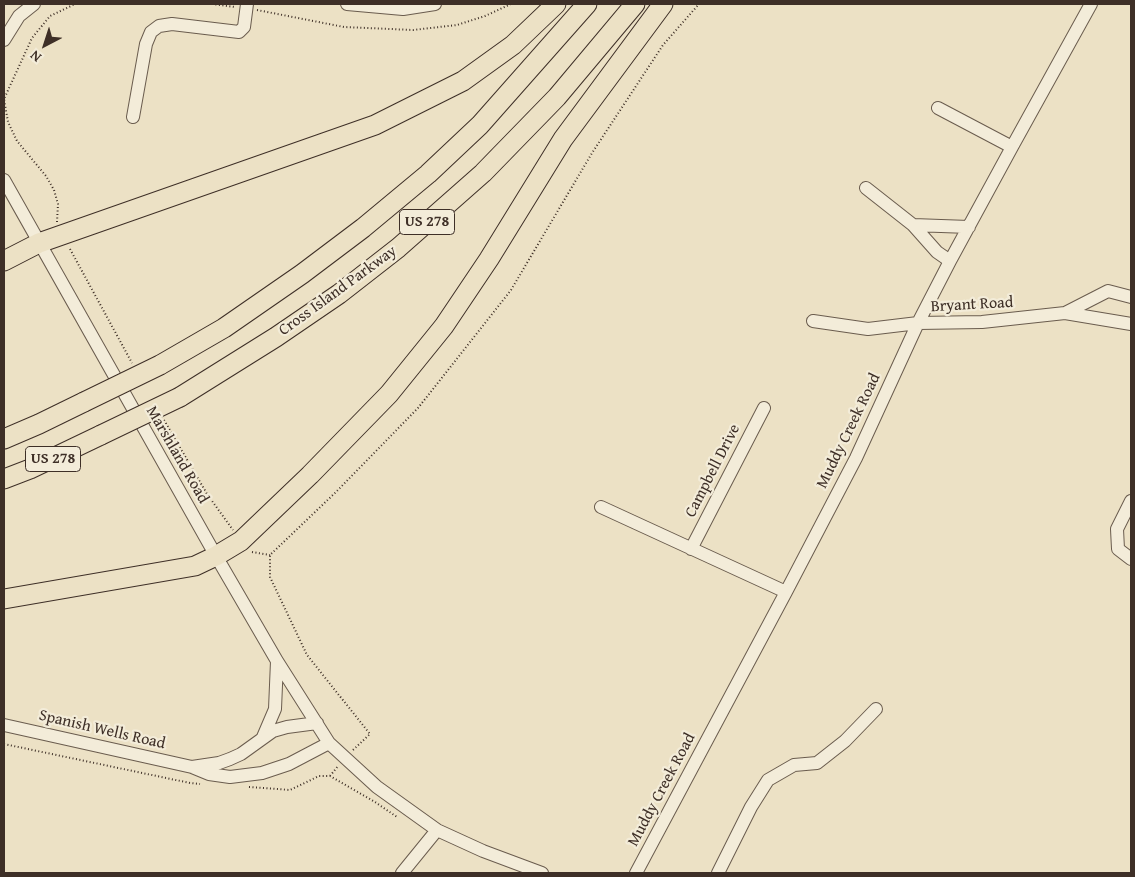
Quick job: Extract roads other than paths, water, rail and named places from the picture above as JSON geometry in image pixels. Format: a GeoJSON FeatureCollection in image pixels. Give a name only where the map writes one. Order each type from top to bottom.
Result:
{"type":"FeatureCollection","features":[{"type":"Feature","properties":{"kind":"highway"},"geometry":{"type":"LineString","coordinates":[[4,261],[38,243],[375,125],[463,81],[513,45],[556,4]]}},
{"type":"Feature","properties":{"kind":"highway","name":"US 278"},"geometry":{"type":"LineString","coordinates":[[4,439],[39,424],[160,364],[224,328],[302,274],[370,222],[428,174],[480,125],[587,4]]}},
{"type":"Feature","properties":{"kind":"highway","name":"Cross Island Parkway"},"geometry":{"type":"LineString","coordinates":[[4,479],[30,470],[180,397],[276,337],[339,294],[398,248],[483,173],[557,97],[635,4]]}},
{"type":"Feature","properties":{"kind":"highway"},"geometry":{"type":"LineString","coordinates":[[4,599],[195,566],[241,541],[310,475],[389,394],[444,326],[489,259],[563,139],[663,4]]}},
{"type":"Feature","properties":{"kind":"street"},"geometry":{"type":"LineString","coordinates":[[4,40],[19,16],[34,4]]}},
{"type":"Feature","properties":{"kind":"street"},"geometry":{"type":"LineString","coordinates":[[346,4],[404,9],[435,4]]}},
{"type":"Feature","properties":{"kind":"street","name":"Muddy Creek Road"},"geometry":{"type":"LineString","coordinates":[[636,873],[856,458],[918,323],[950,261],[1091,4]]}},
{"type":"Feature","properties":{"kind":"street"},"geometry":{"type":"LineString","coordinates":[[133,117],[146,44],[150,32],[159,26],[172,24],[239,32],[244,27],[247,6]]}},
{"type":"Feature","properties":{"kind":"street"},"geometry":{"type":"LineString","coordinates":[[938,108],[1012,147]]}},
{"type":"Feature","properties":{"kind":"street","name":"Marshland Road"},"geometry":{"type":"LineString","coordinates":[[4,180],[216,556],[277,661],[329,742]]}},
{"type":"Feature","properties":{"kind":"street"},"geometry":{"type":"LineString","coordinates":[[866,188],[913,225],[937,252],[950,261]]}},
{"type":"Feature","properties":{"kind":"street"},"geometry":{"type":"LineString","coordinates":[[913,225],[969,227]]}},
{"type":"Feature","properties":{"kind":"street"},"geometry":{"type":"LineString","coordinates":[[1065,313],[1108,291],[1131,297]]}},
{"type":"Feature","properties":{"kind":"street","name":"Bryant Road"},"geometry":{"type":"LineString","coordinates":[[814,321],[868,328],[918,323],[982,322],[1065,313],[1131,324]]}},
{"type":"Feature","properties":{"kind":"street","name":"Campbell Drive"},"geometry":{"type":"LineString","coordinates":[[691,549],[764,408]]}},
{"type":"Feature","properties":{"kind":"street"},"geometry":{"type":"LineString","coordinates":[[1131,501],[1118,529],[1118,549],[1131,559]]}},
{"type":"Feature","properties":{"kind":"street"},"geometry":{"type":"LineString","coordinates":[[601,507],[786,592]]}},
{"type":"Feature","properties":{"kind":"street","name":"Spanish Wells Road"},"geometry":{"type":"LineString","coordinates":[[263,737],[275,709],[277,661]]}},
{"type":"Feature","properties":{"kind":"street"},"geometry":{"type":"LineString","coordinates":[[718,873],[751,807],[768,780],[794,764],[817,763],[845,741],[876,709]]}},
{"type":"Feature","properties":{"kind":"street","name":"Spanish Wells Road"},"geometry":{"type":"LineString","coordinates":[[192,767],[219,763],[230,759],[241,754],[273,731],[316,723]]}},
{"type":"Feature","properties":{"kind":"street","name":"Spanish Wells Road"},"geometry":{"type":"LineString","coordinates":[[4,725],[192,767],[209,774],[230,777],[262,773],[289,764],[329,742]]}},
{"type":"Feature","properties":{"kind":"street"},"geometry":{"type":"LineString","coordinates":[[329,742],[377,787],[437,830],[534,872]]}},
{"type":"Feature","properties":{"kind":"street"},"geometry":{"type":"LineString","coordinates":[[402,873],[437,830]]}}]}
